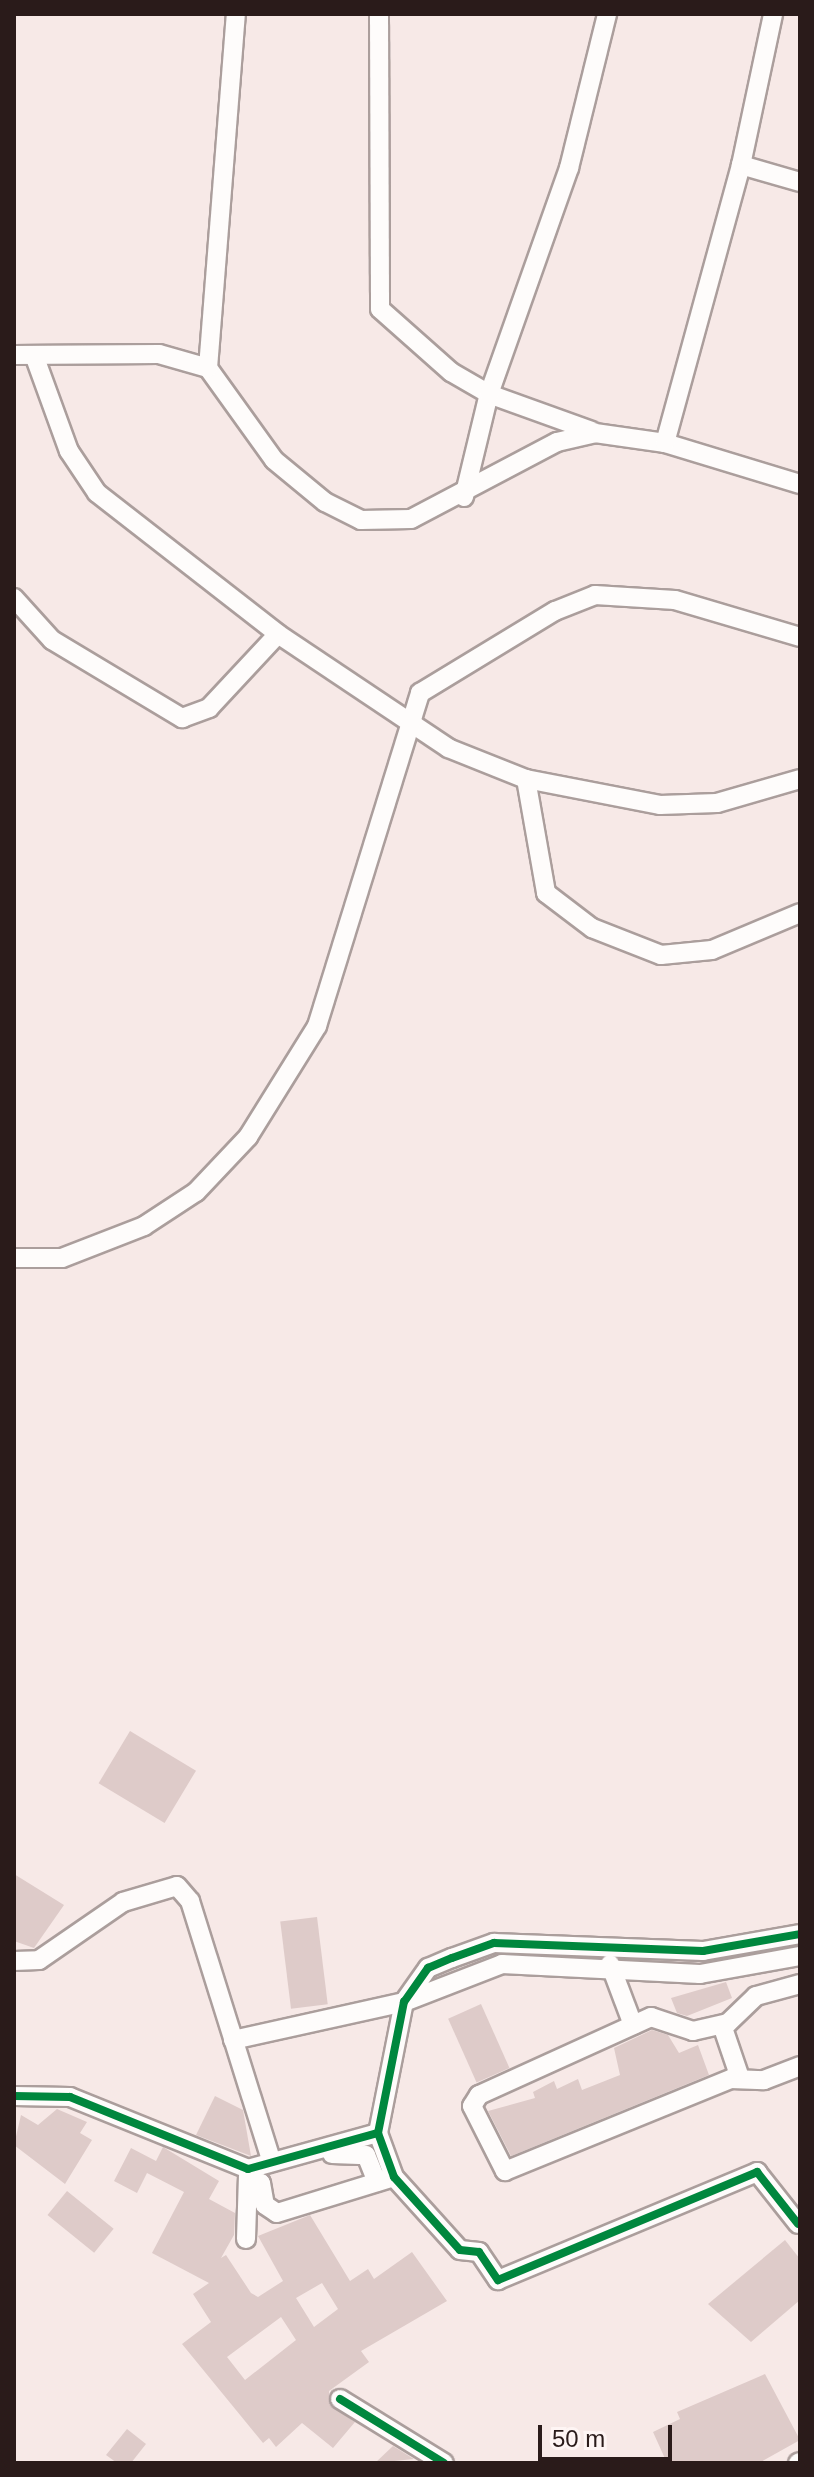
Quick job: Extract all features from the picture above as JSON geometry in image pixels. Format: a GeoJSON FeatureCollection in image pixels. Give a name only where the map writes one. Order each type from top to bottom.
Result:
{"type":"FeatureCollection","features":[{"type":"Feature","properties":{"kind":"street"},"geometry":{"type":"LineString","coordinates":[[208,368],[236,14]]}},
{"type":"Feature","properties":{"kind":"street"},"geometry":{"type":"LineString","coordinates":[[379,14],[374,295],[392,324],[489,394],[595,433],[665,443],[800,484]]}},
{"type":"Feature","properties":{"kind":"street"},"geometry":{"type":"LineString","coordinates":[[464,497],[489,394],[569,168],[607,14]]}},
{"type":"Feature","properties":{"kind":"street"},"geometry":{"type":"LineString","coordinates":[[665,443],[741,165],[773,14]]}},
{"type":"Feature","properties":{"kind":"street"},"geometry":{"type":"LineString","coordinates":[[741,165],[800,182]]}},
{"type":"Feature","properties":{"kind":"street"},"geometry":{"type":"LineString","coordinates":[[14,355],[159,354],[208,368],[274,460],[342,514],[387,523],[464,497],[557,442],[595,433]]}},
{"type":"Feature","properties":{"kind":"street"},"geometry":{"type":"LineString","coordinates":[[34,355],[69,451],[97,493],[278,634],[476,763],[526,779],[688,806],[800,779]]}},
{"type":"Feature","properties":{"kind":"street"},"geometry":{"type":"LineString","coordinates":[[14,1258],[62,1258],[144,1226],[196,1192],[248,1137],[317,1026],[408,717],[433,684],[555,611],[595,595],[675,600],[800,637]]}},
{"type":"Feature","properties":{"kind":"street"},"geometry":{"type":"LineString","coordinates":[[14,598],[52,640],[182,718],[209,708],[278,634]]}},
{"type":"Feature","properties":{"kind":"street"},"geometry":{"type":"LineString","coordinates":[[526,779],[546,893],[592,928],[661,955],[712,950],[800,913]]}},
{"type":"Feature","properties":{"kind":"street"},"geometry":{"type":"LineString","coordinates":[[14,1961],[39,1960],[123,1902],[177,1886],[190,1901],[271,2160]]}},
{"type":"Feature","properties":{"kind":"street"},"geometry":{"type":"LineString","coordinates":[[386,2180],[378,2133],[404,2002],[428,1968],[494,1943],[606,1950],[730,1950],[800,1934]]}},
{"type":"Feature","properties":{"kind":"street"},"geometry":{"type":"LineString","coordinates":[[606,1950],[633,2025]]}},
{"type":"Feature","properties":{"kind":"street"},"geometry":{"type":"LineString","coordinates":[[233,2040],[404,2002],[502,1964],[612,1972],[700,1974],[800,1956]]}},
{"type":"Feature","properties":{"kind":"street"},"geometry":{"type":"LineString","coordinates":[[800,1984],[756,1996],[722,2025],[683,2029],[661,2016],[633,2025],[479,2095],[472,2106],[498,2167],[505,2171],[740,2078],[764,2080],[800,2066]]}},
{"type":"Feature","properties":{"kind":"street"},"geometry":{"type":"LineString","coordinates":[[722,2025],[740,2078]]}},
{"type":"Feature","properties":{"kind":"street"},"geometry":{"type":"LineString","coordinates":[[14,2096],[42,2091],[70,2097],[252,2179],[265,2205],[277,2213],[386,2180]]}},
{"type":"Feature","properties":{"kind":"street"},"geometry":{"type":"LineString","coordinates":[[246,2239],[252,2179],[271,2160],[378,2133]]}},
{"type":"Feature","properties":{"kind":"street"},"geometry":{"type":"LineString","coordinates":[[252,2179],[316,2156],[352,2150],[366,2155],[386,2180],[460,2250],[479,2252],[498,2280],[757,2172],[798,2224]]}},
{"type":"Feature","properties":{"kind":"street"},"geometry":{"type":"LineString","coordinates":[[340,2399],[444,2463]]}},
{"type":"Feature","properties":{"kind":"building"},"geometry":{"type":"Polygon","coordinates":[[[130,1731],[196,1771],[165,1823],[99,1783],[130,1731]]]}},
{"type":"Feature","properties":{"kind":"building"},"geometry":{"type":"Polygon","coordinates":[[[14,1874],[64,1905],[34,1948],[14,1941],[14,1874]]]}},
{"type":"Feature","properties":{"kind":"building"},"geometry":{"type":"Polygon","coordinates":[[[317,1917],[328,2004],[291,2009],[280,1922],[317,1917]]]}},
{"type":"Feature","properties":{"kind":"building"},"geometry":{"type":"Polygon","coordinates":[[[726,1982],[732,1998],[687,2016],[677,2013],[671,1998],[726,1982]]]}},
{"type":"Feature","properties":{"kind":"building"},"geometry":{"type":"Polygon","coordinates":[[[481,2004],[509,2068],[477,2083],[448,2019],[481,2004]]]}},
{"type":"Feature","properties":{"kind":"building"},"geometry":{"type":"Polygon","coordinates":[[[652,2030],[668,2035],[679,2053],[698,2045],[709,2075],[511,2156],[488,2111],[535,2098],[533,2092],[554,2081],[557,2089],[578,2079],[582,2090],[620,2075],[614,2048],[652,2030]]]}},
{"type":"Feature","properties":{"kind":"building"},"geometry":{"type":"Polygon","coordinates":[[[215,2096],[243,2110],[251,2156],[196,2135],[215,2096]]]}},
{"type":"Feature","properties":{"kind":"building"},"geometry":{"type":"Polygon","coordinates":[[[57,2109],[87,2122],[80,2133],[92,2140],[65,2184],[14,2145],[21,2115],[38,2125],[57,2109]]]}},
{"type":"Feature","properties":{"kind":"building"},"geometry":{"type":"Polygon","coordinates":[[[163,2147],[219,2181],[209,2199],[235,2213],[234,2235],[221,2258],[226,2255],[251,2293],[258,2297],[283,2281],[258,2236],[310,2215],[350,2281],[368,2269],[374,2279],[412,2252],[447,2301],[361,2351],[369,2362],[329,2391],[330,2405],[355,2422],[333,2448],[302,2423],[276,2447],[269,2438],[263,2443],[182,2344],[211,2322],[193,2294],[209,2283],[152,2253],[184,2192],[147,2173],[137,2193],[114,2181],[131,2148],[156,2161],[163,2147]],[[322,2283],[296,2298],[314,2327],[338,2309],[322,2283]],[[281,2317],[227,2357],[245,2380],[296,2340],[281,2317]]]}},
{"type":"Feature","properties":{"kind":"building"},"geometry":{"type":"Polygon","coordinates":[[[67,2191],[114,2229],[94,2253],[47,2215],[67,2191]]]}},
{"type":"Feature","properties":{"kind":"building"},"geometry":{"type":"Polygon","coordinates":[[[785,2240],[800,2259],[800,2300],[751,2342],[708,2304],[785,2240]]]}},
{"type":"Feature","properties":{"kind":"building"},"geometry":{"type":"Polygon","coordinates":[[[765,2374],[800,2440],[759,2463],[667,2463],[653,2432],[680,2419],[677,2412],[765,2374]]]}},
{"type":"Feature","properties":{"kind":"building"},"geometry":{"type":"Polygon","coordinates":[[[127,2429],[146,2444],[131,2463],[117,2463],[106,2455],[127,2429]]]}},
{"type":"Feature","properties":{"kind":"building"},"geometry":{"type":"Polygon","coordinates":[[[393,2446],[414,2459],[375,2463],[393,2446]]]}},
{"type":"Feature","properties":{"kind":"cycle path"},"geometry":{"type":"LineString","coordinates":[[14,2096],[70,2097],[248,2169],[378,2133],[404,2002],[428,1968],[494,1943],[703,1951],[800,1934]]}},
{"type":"Feature","properties":{"kind":"cycle path"},"geometry":{"type":"LineString","coordinates":[[378,2133],[394,2177],[460,2250],[479,2252],[498,2280],[757,2172],[798,2224]]}},
{"type":"Feature","properties":{"kind":"cycle path"},"geometry":{"type":"LineString","coordinates":[[340,2399],[444,2463]]}}]}
